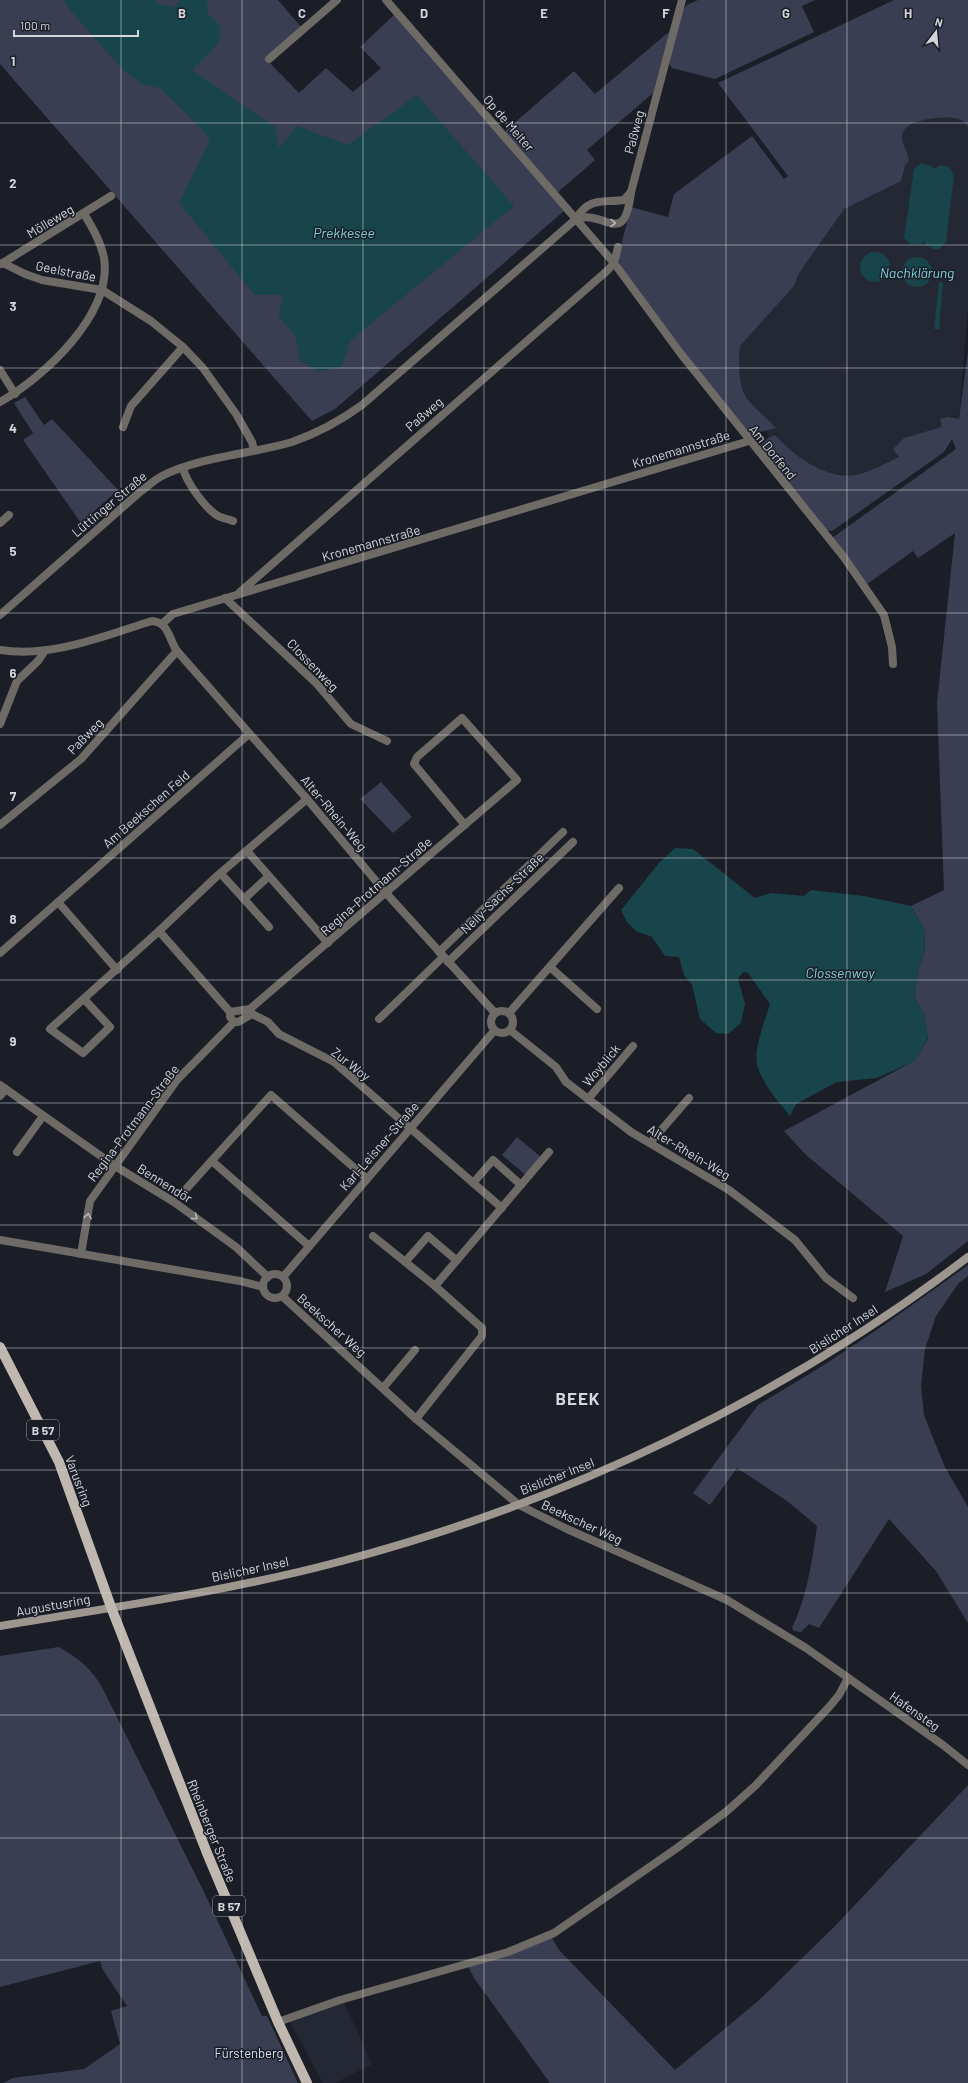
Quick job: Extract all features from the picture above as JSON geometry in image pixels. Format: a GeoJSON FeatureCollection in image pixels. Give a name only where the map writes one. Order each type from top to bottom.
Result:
{"type":"FeatureCollection","features":[{"type":"Feature","properties":{"kind":"main road","name":"Bislicher Insel"},"geometry":{"type":"LineString","coordinates":[[111,1607],[220,1588],[341,1561],[431,1535],[519,1505],[627,1460],[755,1396],[819,1359],[880,1320],[968,1257]]}},
{"type":"Feature","properties":{"kind":"main road","name":"Varusring"},"geometry":{"type":"LineString","coordinates":[[0,1347],[59,1462],[111,1607]]}},
{"type":"Feature","properties":{"kind":"main road","name":"Augustusring"},"geometry":{"type":"LineString","coordinates":[[0,1626],[111,1607]]}},
{"type":"Feature","properties":{"kind":"main road","name":"Rheinberger Straße"},"geometry":{"type":"LineString","coordinates":[[111,1607],[210,1860],[278,2022],[307,2083]]}},
{"type":"Feature","properties":{"kind":"street"},"geometry":{"type":"LineString","coordinates":[[269,59],[337,0]]}},
{"type":"Feature","properties":{"kind":"street","name":"Op de Melter"},"geometry":{"type":"LineString","coordinates":[[386,0],[614,263]]}},
{"type":"Feature","properties":{"kind":"street","name":"Paßweg"},"geometry":{"type":"LineString","coordinates":[[576,219],[585,216],[611,225],[619,223],[626,218],[631,192],[681,0]]}},
{"type":"Feature","properties":{"kind":"street","name":"Lüttinger Straße"},"geometry":{"type":"LineString","coordinates":[[0,615],[160,476],[183,468],[290,442],[318,432],[341,420],[362,405],[576,219],[581,211],[589,204],[597,201],[624,200],[631,192]]}},
{"type":"Feature","properties":{"kind":"street","name":"Mölleweg"},"geometry":{"type":"LineString","coordinates":[[2,264],[112,196]]}},
{"type":"Feature","properties":{"kind":"street"},"geometry":{"type":"LineString","coordinates":[[0,402],[15,394],[38,377],[58,359],[85,322],[102,290],[104,259],[101,244],[94,229],[84,214]]}},
{"type":"Feature","properties":{"kind":"street"},"geometry":{"type":"LineString","coordinates":[[614,263],[618,247]]}},
{"type":"Feature","properties":{"kind":"street","name":"Paßweg"},"geometry":{"type":"LineString","coordinates":[[237,594],[608,270],[614,263]]}},
{"type":"Feature","properties":{"kind":"street","name":"Am Dorfend"},"geometry":{"type":"LineString","coordinates":[[614,263],[681,354],[839,552],[884,615],[892,647],[893,664]]}},
{"type":"Feature","properties":{"kind":"street","name":"Geelstraße"},"geometry":{"type":"LineString","coordinates":[[2,264],[42,280],[102,290]]}},
{"type":"Feature","properties":{"kind":"street"},"geometry":{"type":"LineString","coordinates":[[102,290],[151,321],[183,347],[203,368],[232,408],[252,442],[254,450]]}},
{"type":"Feature","properties":{"kind":"street"},"geometry":{"type":"LineString","coordinates":[[123,427],[131,406],[183,347]]}},
{"type":"Feature","properties":{"kind":"street"},"geometry":{"type":"LineString","coordinates":[[0,370],[15,394]]}},
{"type":"Feature","properties":{"kind":"street","name":"Kronemannstraße"},"geometry":{"type":"LineString","coordinates":[[162,624],[173,614],[237,594],[749,441]]}},
{"type":"Feature","properties":{"kind":"street"},"geometry":{"type":"LineString","coordinates":[[183,468],[185,477],[217,516],[233,521]]}},
{"type":"Feature","properties":{"kind":"street"},"geometry":{"type":"LineString","coordinates":[[0,523],[9,515]]}},
{"type":"Feature","properties":{"kind":"street","name":"Clossenweg"},"geometry":{"type":"LineString","coordinates":[[225,598],[312,678],[351,724],[387,741]]}},
{"type":"Feature","properties":{"kind":"street"},"geometry":{"type":"LineString","coordinates":[[0,650],[44,652],[67,647],[152,621],[162,624]]}},
{"type":"Feature","properties":{"kind":"street","name":"Alter-Rhein-Weg"},"geometry":{"type":"LineString","coordinates":[[162,624],[166,628],[177,651],[443,957],[495,1013]]}},
{"type":"Feature","properties":{"kind":"street","name":"Paßweg"},"geometry":{"type":"LineString","coordinates":[[0,825],[81,759],[177,651]]}},
{"type":"Feature","properties":{"kind":"street"},"geometry":{"type":"LineString","coordinates":[[0,724],[17,681],[38,661],[44,652]]}},
{"type":"Feature","properties":{"kind":"street","name":"Regina-Protmann-Straße"},"geometry":{"type":"LineString","coordinates":[[81,1254],[90,1201],[177,1080],[234,1022],[238,1022],[251,1011],[386,892],[517,780],[462,718],[417,757],[414,764],[465,824]]}},
{"type":"Feature","properties":{"kind":"street","name":"Am Beekschen Feld"},"geometry":{"type":"LineString","coordinates":[[0,953],[249,734]]}},
{"type":"Feature","properties":{"kind":"street"},"geometry":{"type":"LineString","coordinates":[[84,998],[110,1027],[82,1053],[50,1030],[84,998],[160,931],[221,874],[307,799]]}},
{"type":"Feature","properties":{"kind":"street","name":"Nelly-Sachs-Straße"},"geometry":{"type":"LineString","coordinates":[[443,957],[563,832]]}},
{"type":"Feature","properties":{"kind":"street","name":"Nelly-Sachs-Straße"},"geometry":{"type":"LineString","coordinates":[[443,957],[573,842]]}},
{"type":"Feature","properties":{"kind":"street"},"geometry":{"type":"LineString","coordinates":[[247,851],[328,943]]}},
{"type":"Feature","properties":{"kind":"street"},"geometry":{"type":"LineString","coordinates":[[221,874],[269,927]]}},
{"type":"Feature","properties":{"kind":"street"},"geometry":{"type":"LineString","coordinates":[[244,898],[269,876]]}},
{"type":"Feature","properties":{"kind":"street"},"geometry":{"type":"LineString","coordinates":[[509,1013],[619,888]]}},
{"type":"Feature","properties":{"kind":"street"},"geometry":{"type":"LineString","coordinates":[[58,902],[117,970]]}},
{"type":"Feature","properties":{"kind":"street"},"geometry":{"type":"LineString","coordinates":[[160,931],[230,1012],[230,1017],[234,1022]]}},
{"type":"Feature","properties":{"kind":"street"},"geometry":{"type":"LineString","coordinates":[[378,1019],[443,957]]}},
{"type":"Feature","properties":{"kind":"street"},"geometry":{"type":"LineString","coordinates":[[550,967],[597,1009]]}},
{"type":"Feature","properties":{"kind":"street"},"geometry":{"type":"LineString","coordinates":[[230,1012],[251,1011]]}},
{"type":"Feature","properties":{"kind":"street","name":"Zur Woy"},"geometry":{"type":"LineString","coordinates":[[251,1011],[268,1022],[279,1034],[334,1062],[502,1208]]}},
{"type":"Feature","properties":{"kind":"street"},"geometry":{"type":"LineString","coordinates":[[502,1011],[509,1013],[513,1020],[510,1030],[500,1034],[494,1031],[490,1022],[495,1013],[502,1011]]}},
{"type":"Feature","properties":{"kind":"street","name":"Alter-Rhein-Weg"},"geometry":{"type":"LineString","coordinates":[[510,1030],[556,1068],[566,1082],[631,1132],[729,1190],[794,1240],[826,1278],[853,1298]]}},
{"type":"Feature","properties":{"kind":"street","name":"Karl-Leisner-Straße"},"geometry":{"type":"LineString","coordinates":[[283,1277],[366,1178],[494,1031]]}},
{"type":"Feature","properties":{"kind":"street","name":"Woyblick"},"geometry":{"type":"LineString","coordinates":[[588,1099],[633,1046]]}},
{"type":"Feature","properties":{"kind":"street","name":"Bennendör"},"geometry":{"type":"LineString","coordinates":[[0,1096],[3,1087],[115,1166],[174,1202],[236,1247],[268,1277]]}},
{"type":"Feature","properties":{"kind":"street"},"geometry":{"type":"LineString","coordinates":[[187,1188],[271,1095],[366,1178]]}},
{"type":"Feature","properties":{"kind":"street"},"geometry":{"type":"LineString","coordinates":[[650,1143],[689,1098]]}},
{"type":"Feature","properties":{"kind":"street"},"geometry":{"type":"LineString","coordinates":[[17,1152],[44,1116]]}},
{"type":"Feature","properties":{"kind":"street"},"geometry":{"type":"LineString","coordinates":[[435,1286],[550,1152]]}},
{"type":"Feature","properties":{"kind":"street"},"geometry":{"type":"LineString","coordinates":[[473,1183],[493,1160],[521,1185]]}},
{"type":"Feature","properties":{"kind":"street"},"geometry":{"type":"LineString","coordinates":[[212,1161],[309,1246]]}},
{"type":"Feature","properties":{"kind":"street"},"geometry":{"type":"LineString","coordinates":[[373,1236],[406,1261],[482,1328],[482,1336],[416,1419]]}},
{"type":"Feature","properties":{"kind":"street"},"geometry":{"type":"LineString","coordinates":[[406,1261],[428,1236],[456,1260]]}},
{"type":"Feature","properties":{"kind":"street"},"geometry":{"type":"LineString","coordinates":[[0,1240],[240,1281],[263,1287]]}},
{"type":"Feature","properties":{"kind":"street"},"geometry":{"type":"LineString","coordinates":[[276,1274],[283,1277],[287,1283],[287,1290],[282,1296],[276,1298],[270,1297],[263,1287],[264,1281],[268,1277],[276,1274]]}},
{"type":"Feature","properties":{"kind":"street","name":"Beekscher Weg"},"geometry":{"type":"LineString","coordinates":[[282,1296],[416,1419],[519,1505],[567,1529],[727,1600],[806,1648],[848,1678]]}},
{"type":"Feature","properties":{"kind":"street"},"geometry":{"type":"LineString","coordinates":[[382,1388],[415,1350]]}},
{"type":"Feature","properties":{"kind":"street"},"geometry":{"type":"LineString","coordinates":[[278,2022],[340,2000],[508,1952],[554,1932],[728,1811],[756,1785],[830,1706],[839,1695],[848,1678]]}},
{"type":"Feature","properties":{"kind":"street","name":"Hafensteg"},"geometry":{"type":"LineString","coordinates":[[848,1678],[943,1745],[968,1765]]}},
{"type":"Feature","properties":{"kind":"shaded area"},"geometry":{"type":"Polygon","coordinates":[[[968,86],[968,309],[958,428],[944,452],[832,531],[769,440],[768,434],[638,290],[864,120],[968,86]]]}},
{"type":"Feature","properties":{"kind":"shaded area"},"geometry":{"type":"Polygon","coordinates":[[[344,2002],[372,2064],[335,2083],[323,2083],[289,2020],[344,2002]]]}},
{"type":"Feature","properties":{"kind":"green space"},"geometry":{"type":"Polygon","coordinates":[[[0,0],[278,0],[301,27],[266,59],[299,93],[326,68],[353,92],[381,68],[360,47],[395,14],[564,211],[335,409],[312,421],[0,64],[0,0]]]}},
{"type":"Feature","properties":{"kind":"green space"},"geometry":{"type":"Polygon","coordinates":[[[698,0],[815,0],[802,6],[814,32],[715,79],[672,68],[668,62],[681,12],[687,5],[698,0]]]}},
{"type":"Feature","properties":{"kind":"green space"},"geometry":{"type":"Polygon","coordinates":[[[894,0],[968,0],[968,126],[960,119],[937,118],[919,121],[906,128],[903,132],[902,140],[909,161],[905,165],[901,181],[844,209],[799,273],[794,286],[740,346],[739,373],[744,394],[750,403],[776,428],[748,435],[696,370],[620,266],[618,257],[631,207],[668,217],[674,194],[752,136],[784,179],[788,176],[718,83],[894,0]]]}},
{"type":"Feature","properties":{"kind":"green space"},"geometry":{"type":"Polygon","coordinates":[[[670,31],[653,93],[587,150],[595,160],[557,193],[504,132],[574,71],[595,94],[670,31]]]}},
{"type":"Feature","properties":{"kind":"green space"},"geometry":{"type":"Polygon","coordinates":[[[968,351],[968,1241],[926,1274],[885,1292],[903,1236],[805,1154],[784,1131],[914,1061],[928,1039],[924,1014],[914,996],[918,971],[925,950],[924,929],[911,906],[944,890],[937,703],[955,533],[918,558],[913,551],[866,585],[832,538],[956,449],[952,439],[944,452],[832,531],[825,530],[758,448],[768,438],[775,435],[791,451],[811,465],[833,474],[845,476],[856,475],[878,467],[899,457],[893,449],[904,438],[942,427],[940,419],[948,417],[959,419],[968,351]]]}},
{"type":"Feature","properties":{"kind":"green space"},"geometry":{"type":"Polygon","coordinates":[[[25,397],[44,425],[52,419],[118,490],[81,523],[23,440],[33,433],[14,403],[25,397]]]}},
{"type":"Feature","properties":{"kind":"green space"},"geometry":{"type":"Polygon","coordinates":[[[381,782],[412,817],[393,833],[360,799],[381,782]]]}},
{"type":"Feature","properties":{"kind":"green space"},"geometry":{"type":"Polygon","coordinates":[[[517,1137],[542,1158],[527,1176],[502,1155],[517,1137]]]}},
{"type":"Feature","properties":{"kind":"green space"},"geometry":{"type":"Polygon","coordinates":[[[968,1265],[968,1276],[958,1284],[936,1316],[925,1349],[921,1386],[924,1415],[945,1467],[968,1507],[968,1623],[936,1571],[889,1519],[819,1628],[809,1624],[801,1632],[794,1631],[792,1628],[802,1604],[817,1526],[787,1501],[737,1468],[710,1505],[693,1493],[758,1405],[824,1365],[884,1325],[968,1265]]]}},
{"type":"Feature","properties":{"kind":"green space","name":"Fürstenberg"},"geometry":{"type":"Polygon","coordinates":[[[59,1647],[84,1664],[102,1687],[205,1894],[262,2016],[267,2016],[298,2083],[3,2083],[13,2078],[84,2069],[120,2044],[111,2011],[127,2006],[103,1970],[100,1961],[0,1987],[0,1656],[59,1647]]]}},
{"type":"Feature","properties":{"kind":"green space"},"geometry":{"type":"Polygon","coordinates":[[[968,1785],[968,2083],[550,2083],[474,1978],[468,1966],[551,1936],[559,1950],[675,2070],[757,2002],[834,1927],[968,1785]]]}},
{"type":"Feature","properties":{"kind":"water","name":"Prekkesee"},"geometry":{"type":"Polygon","coordinates":[[[64,0],[155,0],[156,3],[174,8],[180,0],[207,0],[208,14],[217,22],[220,29],[220,37],[212,51],[192,70],[275,127],[279,148],[297,126],[348,145],[417,95],[514,206],[351,340],[342,366],[318,372],[300,360],[295,335],[279,317],[283,295],[255,295],[179,203],[210,140],[200,127],[160,88],[142,84],[123,70],[71,11],[64,0]]]}},
{"type":"Feature","properties":{"kind":"water"},"geometry":{"type":"Polygon","coordinates":[[[921,163],[931,166],[934,169],[940,165],[949,167],[954,175],[946,242],[939,249],[934,249],[925,245],[925,240],[922,244],[911,245],[904,238],[914,169],[921,163]]]}},
{"type":"Feature","properties":{"kind":"water","name":"Nachklärung"},"geometry":{"type":"Polygon","coordinates":[[[875,252],[886,256],[890,267],[886,278],[875,282],[864,278],[860,267],[864,256],[875,252]]]}},
{"type":"Feature","properties":{"kind":"water","name":"Nachklärung"},"geometry":{"type":"Polygon","coordinates":[[[917,257],[928,261],[932,272],[928,283],[917,287],[906,283],[902,272],[906,261],[917,257]]]}},
{"type":"Feature","properties":{"kind":"water"},"geometry":{"type":"Polygon","coordinates":[[[939,282],[943,283],[939,329],[934,329],[939,282]]]}},
{"type":"Feature","properties":{"kind":"water","name":"Clossenwoy"},"geometry":{"type":"Polygon","coordinates":[[[675,848],[693,849],[755,898],[771,893],[804,896],[811,890],[864,896],[911,906],[924,929],[925,950],[918,971],[914,996],[924,1014],[928,1038],[915,1061],[877,1078],[837,1082],[796,1104],[790,1116],[766,1085],[759,1071],[756,1057],[758,1042],[770,1004],[748,973],[743,972],[738,979],[745,1004],[741,1023],[728,1034],[716,1033],[700,1019],[692,985],[684,975],[679,957],[665,956],[652,937],[636,931],[627,922],[621,910],[659,863],[675,848]]]}},
{"type":"Feature","properties":{"kind":"district","name":"BEEK"},"geometry":{"type":"Point","coordinates":[578,1398]}}]}
